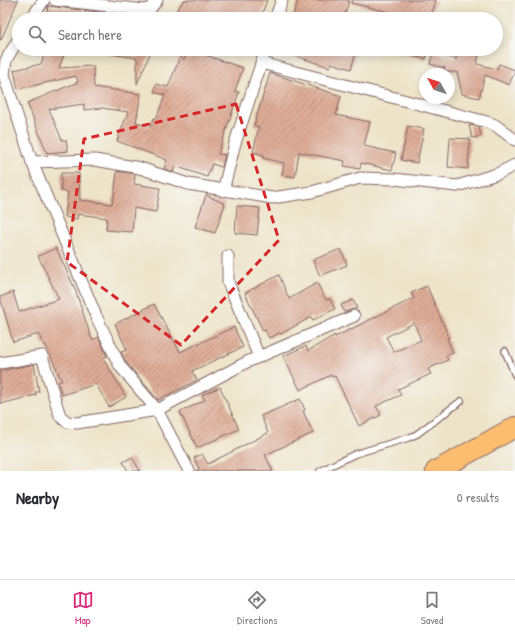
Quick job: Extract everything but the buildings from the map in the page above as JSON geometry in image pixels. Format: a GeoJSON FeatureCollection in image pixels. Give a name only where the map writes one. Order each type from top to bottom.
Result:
{"type":"FeatureCollection","features":[{"type":"Feature","properties":{"kind":"highway"},"geometry":{"type":"LineString","coordinates":[[436,471],[515,427]]}},
{"type":"Feature","properties":{"kind":"street"},"geometry":{"type":"LineString","coordinates":[[36,12],[44,0]]}},
{"type":"Feature","properties":{"kind":"street"},"geometry":{"type":"LineString","coordinates":[[56,0],[145,10],[152,8],[157,0]]}},
{"type":"Feature","properties":{"kind":"street"},"geometry":{"type":"LineString","coordinates":[[278,12],[282,0]]}},
{"type":"Feature","properties":{"kind":"street"},"geometry":{"type":"LineString","coordinates":[[12,50],[2,70],[5,80],[32,162],[96,316],[120,366],[157,410],[189,471]]}},
{"type":"Feature","properties":{"kind":"street"},"geometry":{"type":"LineString","coordinates":[[223,191],[235,143],[264,56]]}},
{"type":"Feature","properties":{"kind":"street"},"geometry":{"type":"LineString","coordinates":[[261,63],[487,122],[508,133],[515,140]]}},
{"type":"Feature","properties":{"kind":"street"},"geometry":{"type":"LineString","coordinates":[[32,162],[95,160],[140,168],[188,184],[272,198],[312,192],[360,178],[394,179],[457,186],[497,174],[515,165]]}},
{"type":"Feature","properties":{"kind":"street"},"geometry":{"type":"LineString","coordinates":[[228,256],[228,282],[259,357]]}},
{"type":"Feature","properties":{"kind":"street"},"geometry":{"type":"LineString","coordinates":[[0,363],[42,356],[56,408],[60,416],[67,422],[77,423],[157,410],[259,357],[354,316]]}},
{"type":"Feature","properties":{"kind":"lane"},"geometry":{"type":"LineString","coordinates":[[505,351],[515,375]]}},
{"type":"Feature","properties":{"kind":"lane"},"geometry":{"type":"LineString","coordinates":[[320,471],[355,454],[417,434],[461,401]]}},
{"type":"Feature","properties":{"kind":"highlighted area"},"geometry":{"type":"Polygon","coordinates":[[[236,104],[279,240],[181,345],[67,262],[84,139],[236,104]]]}}]}
